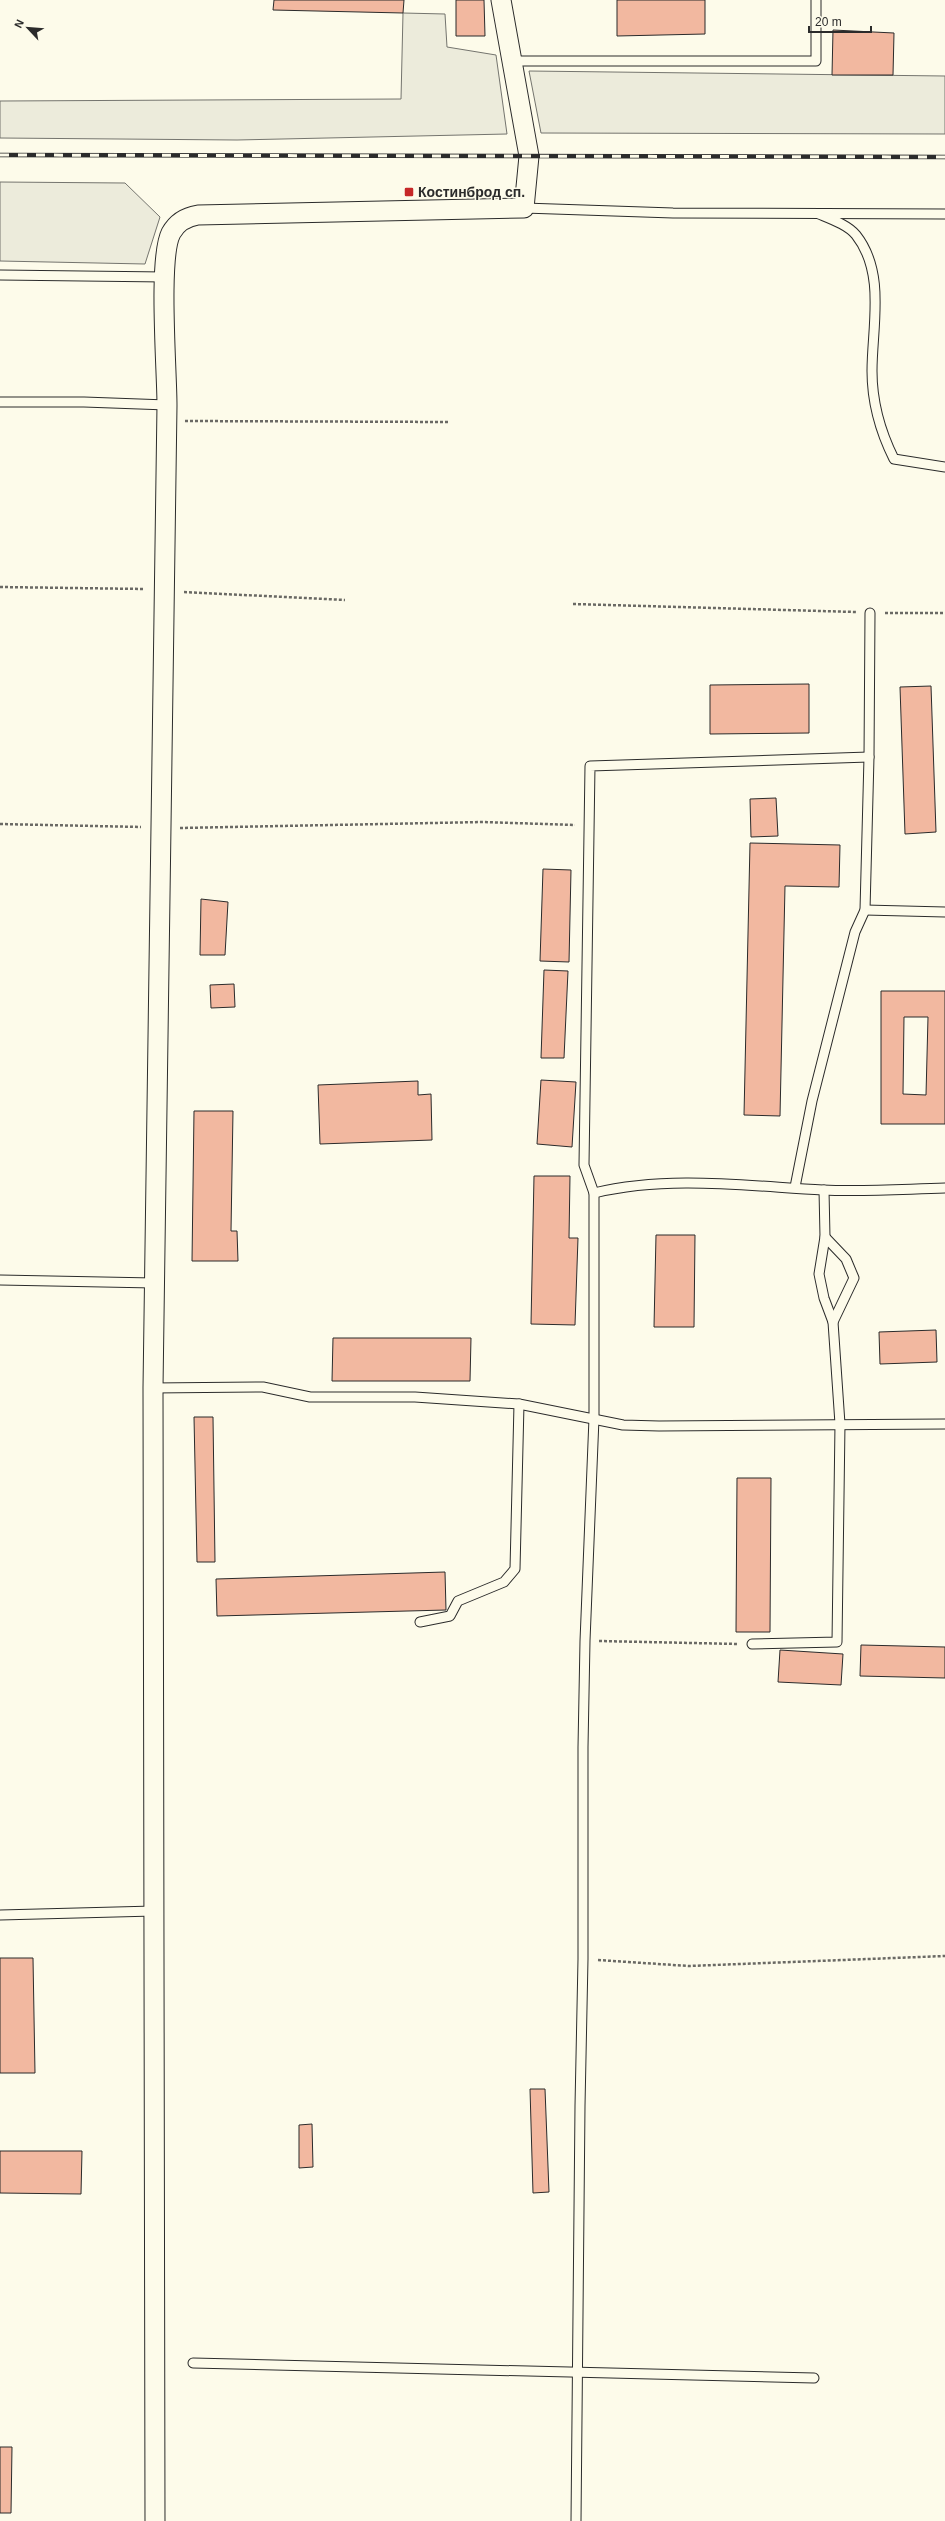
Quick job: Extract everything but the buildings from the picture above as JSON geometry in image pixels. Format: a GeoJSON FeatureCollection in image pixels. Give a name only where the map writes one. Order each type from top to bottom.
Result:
{"type":"FeatureCollection","features":[{"type":"Feature","properties":{"kind":"street"},"geometry":{"type":"LineString","coordinates":[[155,2521],[153,1388],[167,413],[165,277],[170,235],[181,221],[189,217],[524,208],[529,156],[501,0]]}},
{"type":"Feature","properties":{"kind":"lane"},"geometry":{"type":"LineString","coordinates":[[513,61],[816,61],[816,0]]}},
{"type":"Feature","properties":{"kind":"lane"},"geometry":{"type":"LineString","coordinates":[[524,208],[673,214],[816,212],[945,214]]}},
{"type":"Feature","properties":{"kind":"lane"},"geometry":{"type":"LineString","coordinates":[[816,212],[855,234],[865,249],[874,279],[875,328],[872,372],[876,416],[894,459],[945,467]]}},
{"type":"Feature","properties":{"kind":"lane"},"geometry":{"type":"LineString","coordinates":[[0,275],[165,277]]}},
{"type":"Feature","properties":{"kind":"lane"},"geometry":{"type":"LineString","coordinates":[[0,402],[84,402],[167,413]]}},
{"type":"Feature","properties":{"kind":"lane"},"geometry":{"type":"LineString","coordinates":[[796,1187],[812,1101],[855,932],[865,910],[869,757],[870,612]]}},
{"type":"Feature","properties":{"kind":"lane"},"geometry":{"type":"LineString","coordinates":[[576,2521],[583,1959],[585,1641],[594,1418],[594,1193],[584,1165],[590,766],[869,757]]}},
{"type":"Feature","properties":{"kind":"lane"},"geometry":{"type":"LineString","coordinates":[[865,910],[945,912]]}},
{"type":"Feature","properties":{"kind":"lane"},"geometry":{"type":"LineString","coordinates":[[594,1193],[627,1185],[754,1184],[824,1190],[945,1188]]}},
{"type":"Feature","properties":{"kind":"lane"},"geometry":{"type":"LineString","coordinates":[[752,1644],[837,1642],[840,1424],[833,1322],[824,1298],[819,1274],[825,1237],[824,1190]]}},
{"type":"Feature","properties":{"kind":"lane"},"geometry":{"type":"LineString","coordinates":[[825,1237],[846,1259],[854,1278],[833,1322]]}},
{"type":"Feature","properties":{"kind":"lane"},"geometry":{"type":"LineString","coordinates":[[0,1280],[154,1283]]}},
{"type":"Feature","properties":{"kind":"lane"},"geometry":{"type":"LineString","coordinates":[[153,1388],[263,1387],[310,1397],[415,1397],[519,1404],[623,1425],[945,1424]]}},
{"type":"Feature","properties":{"kind":"lane"},"geometry":{"type":"LineString","coordinates":[[420,1622],[450,1616],[458,1601],[504,1582],[516,1569],[519,1404]]}},
{"type":"Feature","properties":{"kind":"lane"},"geometry":{"type":"LineString","coordinates":[[0,1914],[154,1911]]}},
{"type":"Feature","properties":{"kind":"lane"},"geometry":{"type":"LineString","coordinates":[[193,2363],[814,2378]]}},
{"type":"Feature","properties":{"kind":"path"},"geometry":{"type":"LineString","coordinates":[[167,413],[450,422]]}},
{"type":"Feature","properties":{"kind":"path"},"geometry":{"type":"LineString","coordinates":[[573,604],[945,613]]}},
{"type":"Feature","properties":{"kind":"path"},"geometry":{"type":"LineString","coordinates":[[0,824],[211,829],[483,822],[590,825]]}},
{"type":"Feature","properties":{"kind":"path"},"geometry":{"type":"LineString","coordinates":[[585,1641],[752,1644]]}},
{"type":"Feature","properties":{"kind":"path"},"geometry":{"type":"LineString","coordinates":[[583,1959],[688,1966],[945,1956]]}},
{"type":"Feature","properties":{"kind":"shaded area"},"geometry":{"type":"Polygon","coordinates":[[[403,13],[445,14],[447,47],[496,55],[507,134],[237,140],[0,138],[0,101],[401,99],[403,13]]]}},
{"type":"Feature","properties":{"kind":"shaded area"},"geometry":{"type":"Polygon","coordinates":[[[529,71],[945,76],[945,134],[541,133],[529,71]]]}},
{"type":"Feature","properties":{"kind":"shaded area"},"geometry":{"type":"Polygon","coordinates":[[[0,182],[125,183],[160,217],[145,264],[0,261],[0,182]]]}},
{"type":"Feature","properties":{"kind":"railway"},"geometry":{"type":"LineString","coordinates":[[0,155],[945,157]]}},
{"type":"Feature","properties":{"kind":"place","name":"Костинброд сп."},"geometry":{"type":"Point","coordinates":[409,192]}}]}
